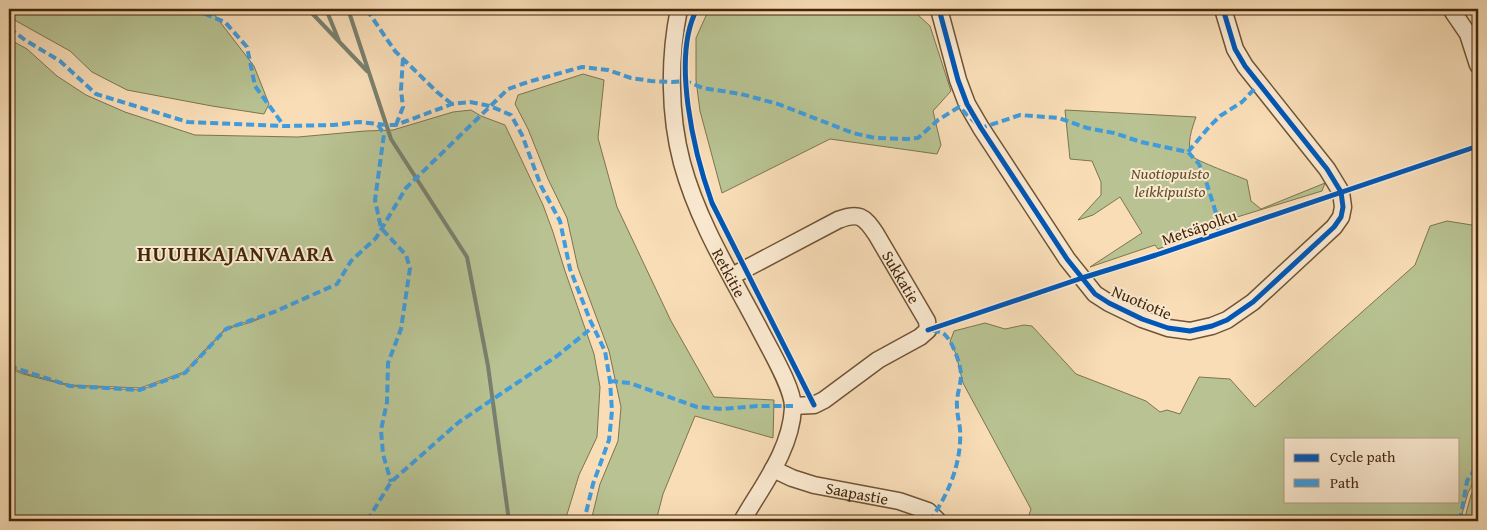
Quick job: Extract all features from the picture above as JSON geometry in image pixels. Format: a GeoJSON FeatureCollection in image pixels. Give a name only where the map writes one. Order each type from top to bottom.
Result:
{"type":"FeatureCollection","features":[{"type":"Feature","properties":{"kind":"street","name":"Retkitie"},"geometry":{"type":"LineString","coordinates":[[679,9],[675,28],[672,82],[676,132],[682,163],[712,241],[784,378],[793,406],[788,438],[773,469],[742,521]]}},
{"type":"Feature","properties":{"kind":"street","name":"Nuotiotie"},"geometry":{"type":"LineString","coordinates":[[939,9],[958,80],[967,104],[1072,265],[1096,294],[1109,303],[1159,325],[1190,331],[1227,320],[1253,302],[1334,227],[1341,217],[1343,207],[1341,192],[1327,170],[1245,66],[1235,49],[1223,9]]}},
{"type":"Feature","properties":{"kind":"street"},"geometry":{"type":"LineString","coordinates":[[1451,9],[1468,34],[1478,65]]}},
{"type":"Feature","properties":{"kind":"street","name":"Sukkatie"},"geometry":{"type":"LineString","coordinates":[[732,276],[838,220],[849,216],[859,216],[867,220],[927,321],[928,330],[920,338],[878,360],[824,400],[814,405],[793,406]]}},
{"type":"Feature","properties":{"kind":"street","name":"Saapastie"},"geometry":{"type":"LineString","coordinates":[[773,469],[814,485],[899,501],[928,511],[938,521]]}},
{"type":"Feature","properties":{"kind":"green space"},"geometry":{"type":"Polygon","coordinates":[[[9,9],[210,9],[254,66],[269,104],[264,114],[127,90],[92,72],[70,51],[9,17],[9,9]]]}},
{"type":"Feature","properties":{"kind":"green space"},"geometry":{"type":"Polygon","coordinates":[[[709,9],[859,9],[874,14],[917,14],[930,26],[951,91],[933,111],[941,145],[937,154],[830,139],[722,193],[700,111],[696,80],[696,38],[709,9]]]}},
{"type":"Feature","properties":{"kind":"green space"},"geometry":{"type":"Polygon","coordinates":[[[9,39],[27,49],[57,76],[86,95],[125,112],[195,135],[298,137],[393,130],[453,112],[471,110],[505,125],[543,205],[553,232],[594,354],[600,387],[597,437],[579,475],[565,521],[9,521],[9,368],[23,374],[70,386],[140,390],[185,373],[226,329],[263,317],[226,328],[184,372],[140,388],[70,385],[23,373],[9,366],[9,39]]]}},
{"type":"Feature","properties":{"kind":"green space"},"geometry":{"type":"Polygon","coordinates":[[[583,74],[604,80],[598,138],[617,207],[671,321],[714,397],[774,400],[773,438],[695,416],[663,494],[656,521],[591,521],[600,484],[618,441],[621,407],[609,351],[578,268],[567,218],[515,104],[518,95],[583,74]]]}},
{"type":"Feature","properties":{"kind":"green space","name":"Nuotiopuisto leikkipuisto"},"geometry":{"type":"Polygon","coordinates":[[[1065,110],[1196,117],[1191,131],[1190,152],[1192,156],[1208,165],[1247,180],[1251,201],[1261,209],[1325,183],[1322,191],[1211,225],[1207,231],[1158,249],[1155,245],[1090,267],[1142,233],[1120,197],[1093,215],[1078,220],[1101,195],[1101,182],[1092,161],[1070,159],[1065,110]]]}},
{"type":"Feature","properties":{"kind":"green space"},"geometry":{"type":"Polygon","coordinates":[[[1447,221],[1478,226],[1478,473],[1468,493],[1460,521],[1027,521],[1031,509],[963,383],[956,354],[950,342],[954,331],[985,323],[1005,329],[1024,325],[1032,326],[1076,374],[1146,401],[1160,412],[1167,410],[1180,414],[1199,377],[1230,379],[1255,407],[1415,265],[1430,226],[1447,221]]]}},
{"type":"Feature","properties":{"kind":"green space"},"geometry":{"type":"Polygon","coordinates":[[[1478,481],[1478,521],[1464,521],[1471,495],[1478,481]]]}},
{"type":"Feature","properties":{"kind":"waterway"},"geometry":{"type":"LineString","coordinates":[[308,9],[367,71]]}},
{"type":"Feature","properties":{"kind":"waterway"},"geometry":{"type":"LineString","coordinates":[[326,9],[339,41]]}},
{"type":"Feature","properties":{"kind":"waterway"},"geometry":{"type":"LineString","coordinates":[[348,9],[391,139],[467,257],[488,366],[509,521]]}},
{"type":"Feature","properties":{"kind":"marked path"},"geometry":{"type":"LineString","coordinates":[[193,9],[225,22],[247,47],[255,86],[284,126]]}},
{"type":"Feature","properties":{"kind":"marked path"},"geometry":{"type":"LineString","coordinates":[[370,9],[369,13],[395,51],[452,104]]}},
{"type":"Feature","properties":{"kind":"marked path"},"geometry":{"type":"LineString","coordinates":[[9,28],[60,61],[96,94],[188,122],[284,126],[333,125],[359,122],[396,125],[452,104],[470,102],[490,106],[511,115],[522,135],[541,186],[560,221],[570,269],[590,320],[605,351],[612,411],[609,440],[593,484],[584,521]]}},
{"type":"Feature","properties":{"kind":"marked path"},"geometry":{"type":"LineString","coordinates":[[396,125],[403,107],[401,90],[403,58]]}},
{"type":"Feature","properties":{"kind":"marked path"},"geometry":{"type":"LineString","coordinates":[[9,366],[70,386],[140,390],[185,373],[226,329],[274,312],[337,284],[351,261],[376,238],[406,188],[508,89],[582,67],[608,70],[631,78],[651,81],[686,81],[703,88],[741,94],[778,104],[853,133],[875,138],[918,138],[938,120],[959,107],[981,128],[1020,115],[1059,118],[1087,128],[1188,152],[1199,164],[1205,178],[1216,213],[1219,233]]}},
{"type":"Feature","properties":{"kind":"marked path"},"geometry":{"type":"LineString","coordinates":[[1188,152],[1220,116],[1242,102],[1259,84]]}},
{"type":"Feature","properties":{"kind":"marked path"},"geometry":{"type":"LineString","coordinates":[[378,125],[384,134],[375,200],[381,228],[406,255],[410,268],[401,329],[388,363],[387,402],[381,430],[383,454],[391,482]]}},
{"type":"Feature","properties":{"kind":"marked path"},"geometry":{"type":"LineString","coordinates":[[367,521],[391,482],[459,422],[557,356],[593,327]]}},
{"type":"Feature","properties":{"kind":"marked path"},"geometry":{"type":"LineString","coordinates":[[932,330],[943,333],[950,341],[961,371],[957,402],[960,429],[957,464],[950,486],[933,516]]}},
{"type":"Feature","properties":{"kind":"marked path"},"geometry":{"type":"LineString","coordinates":[[610,381],[630,383],[697,407],[723,409],[757,406],[793,406]]}},
{"type":"Feature","properties":{"kind":"marked path"},"geometry":{"type":"LineString","coordinates":[[1460,521],[1467,481],[1478,465]]}},
{"type":"Feature","properties":{"kind":"cycle path"},"geometry":{"type":"LineString","coordinates":[[697,9],[689,29],[686,53],[686,78],[692,132],[705,182],[712,203],[814,405]]}},
{"type":"Feature","properties":{"kind":"cycle path"},"geometry":{"type":"LineString","coordinates":[[939,9],[958,80],[967,104],[1067,259],[1095,294],[1109,303],[1142,319],[1168,328],[1190,331],[1227,320],[1253,302],[1334,227],[1341,217],[1343,207],[1341,192],[1327,169],[1245,66],[1235,49],[1223,9]]}},
{"type":"Feature","properties":{"kind":"cycle path","name":"Metsäpolku"},"geometry":{"type":"LineString","coordinates":[[928,330],[1478,146]]}},
{"type":"Feature","properties":{"kind":"district","name":"HUUHKAJANVAARA"},"geometry":{"type":"Point","coordinates":[236,253]}}]}
